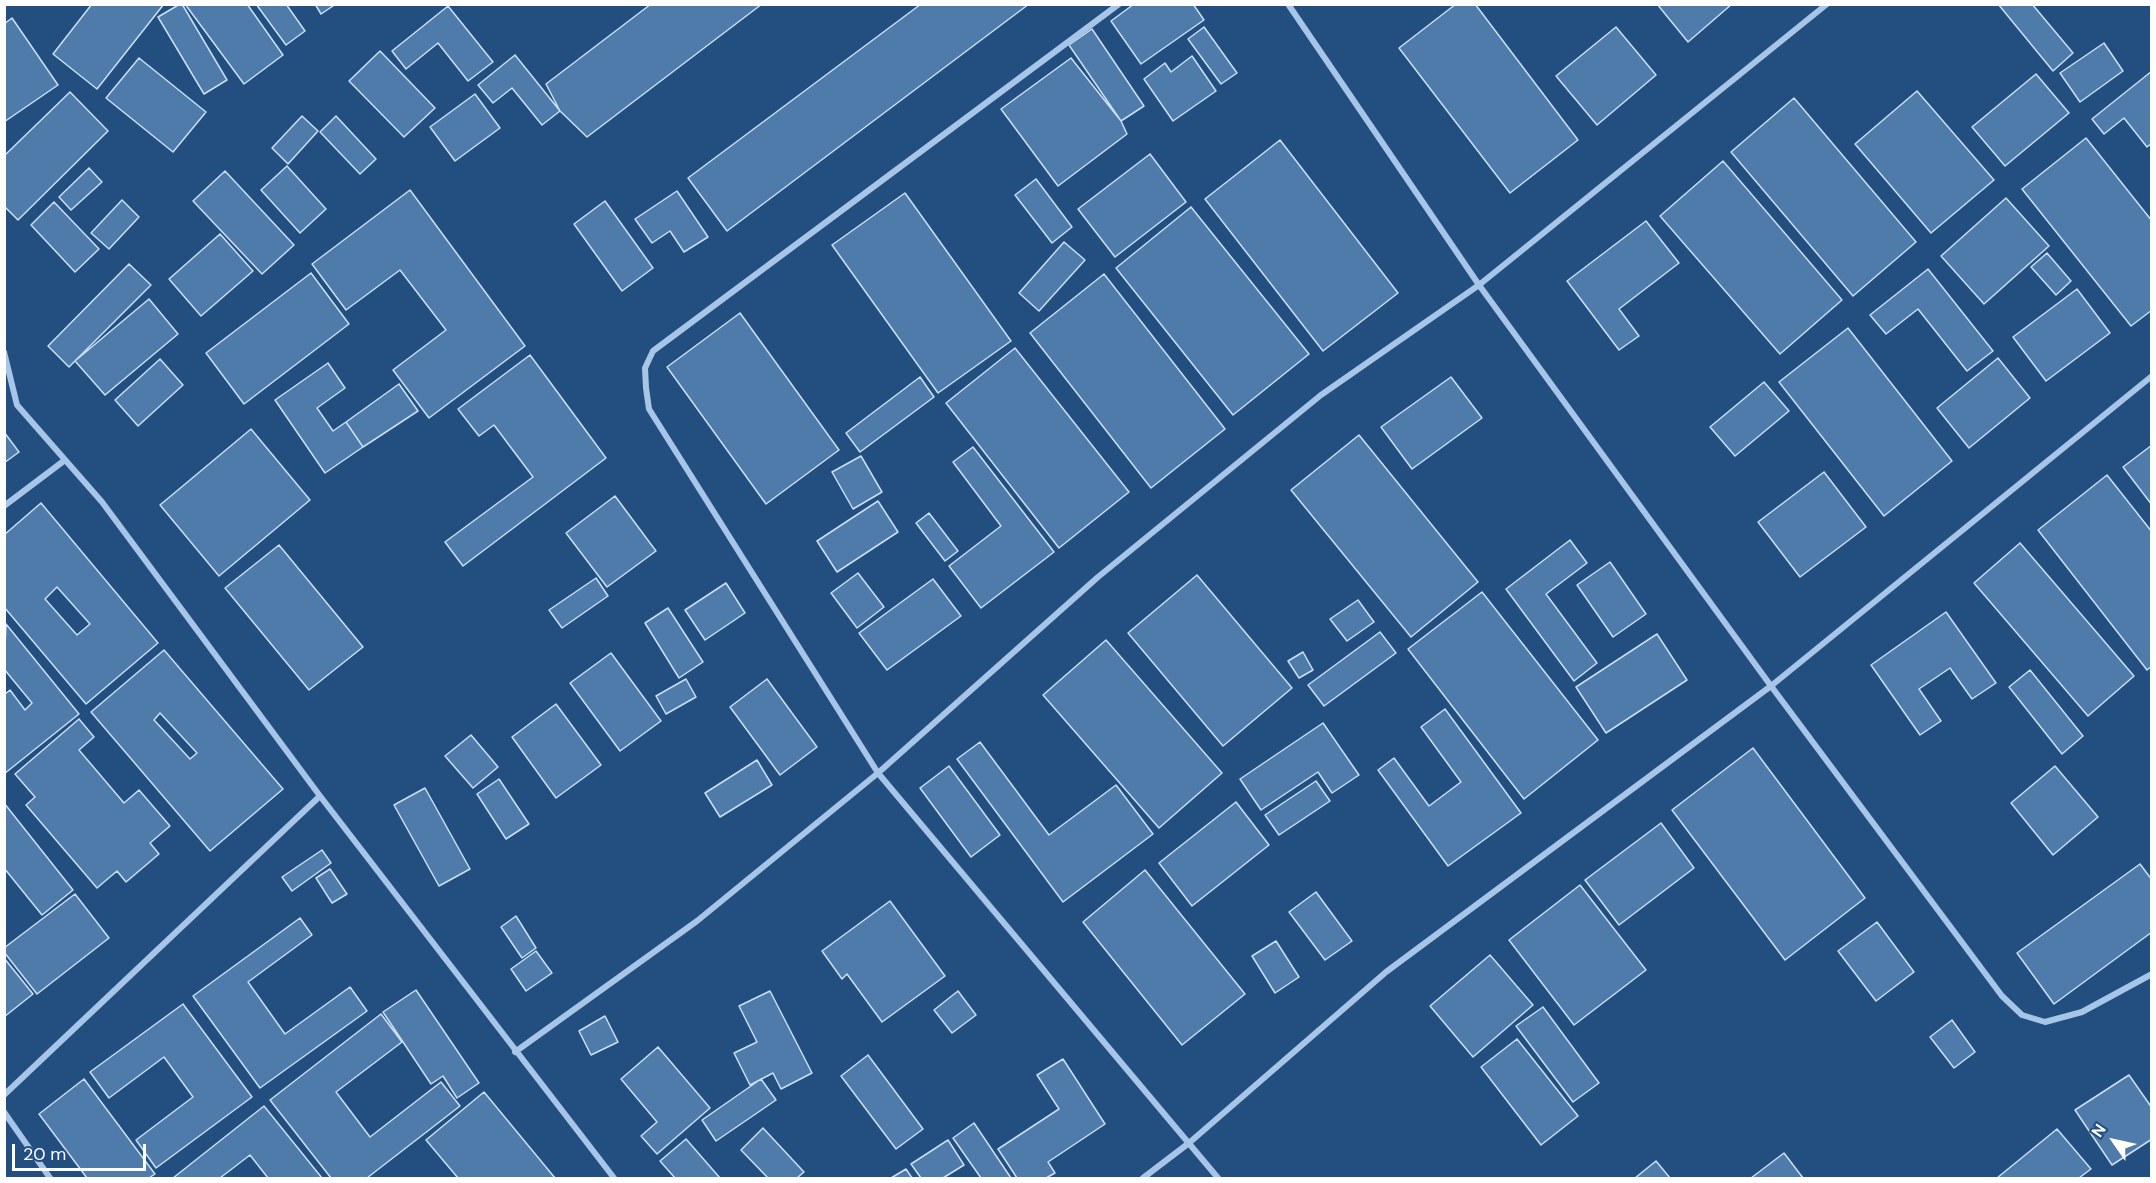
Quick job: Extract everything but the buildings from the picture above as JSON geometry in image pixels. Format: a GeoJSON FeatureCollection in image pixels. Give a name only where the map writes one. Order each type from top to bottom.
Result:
{"type":"FeatureCollection","features":[{"type":"Feature","properties":{"kind":"street"},"geometry":{"type":"LineString","coordinates":[[1119,4],[653,351],[645,368],[649,409],[878,773],[1218,1179]]}},
{"type":"Feature","properties":{"kind":"street"},"geometry":{"type":"LineString","coordinates":[[1287,4],[1479,285],[1771,686],[2002,996],[2022,1015],[2044,1022],[2082,1012],[2151,974]]}},
{"type":"Feature","properties":{"kind":"street"},"geometry":{"type":"LineString","coordinates":[[515,1052],[697,921],[878,773],[1098,577],[1321,395],[1479,285],[1827,4]]}},
{"type":"Feature","properties":{"kind":"street"},"geometry":{"type":"LineString","coordinates":[[5,356],[17,405],[102,502],[320,796],[614,1179]]}},
{"type":"Feature","properties":{"kind":"street"},"geometry":{"type":"LineString","coordinates":[[1143,1179],[1189,1143],[1386,972],[1771,686],[2151,376]]}},
{"type":"Feature","properties":{"kind":"street"},"geometry":{"type":"LineString","coordinates":[[4,506],[65,460]]}},
{"type":"Feature","properties":{"kind":"street"},"geometry":{"type":"LineString","coordinates":[[4,1095],[320,796]]}},
{"type":"Feature","properties":{"kind":"street"},"geometry":{"type":"LineString","coordinates":[[4,1112],[50,1179]]}}]}
